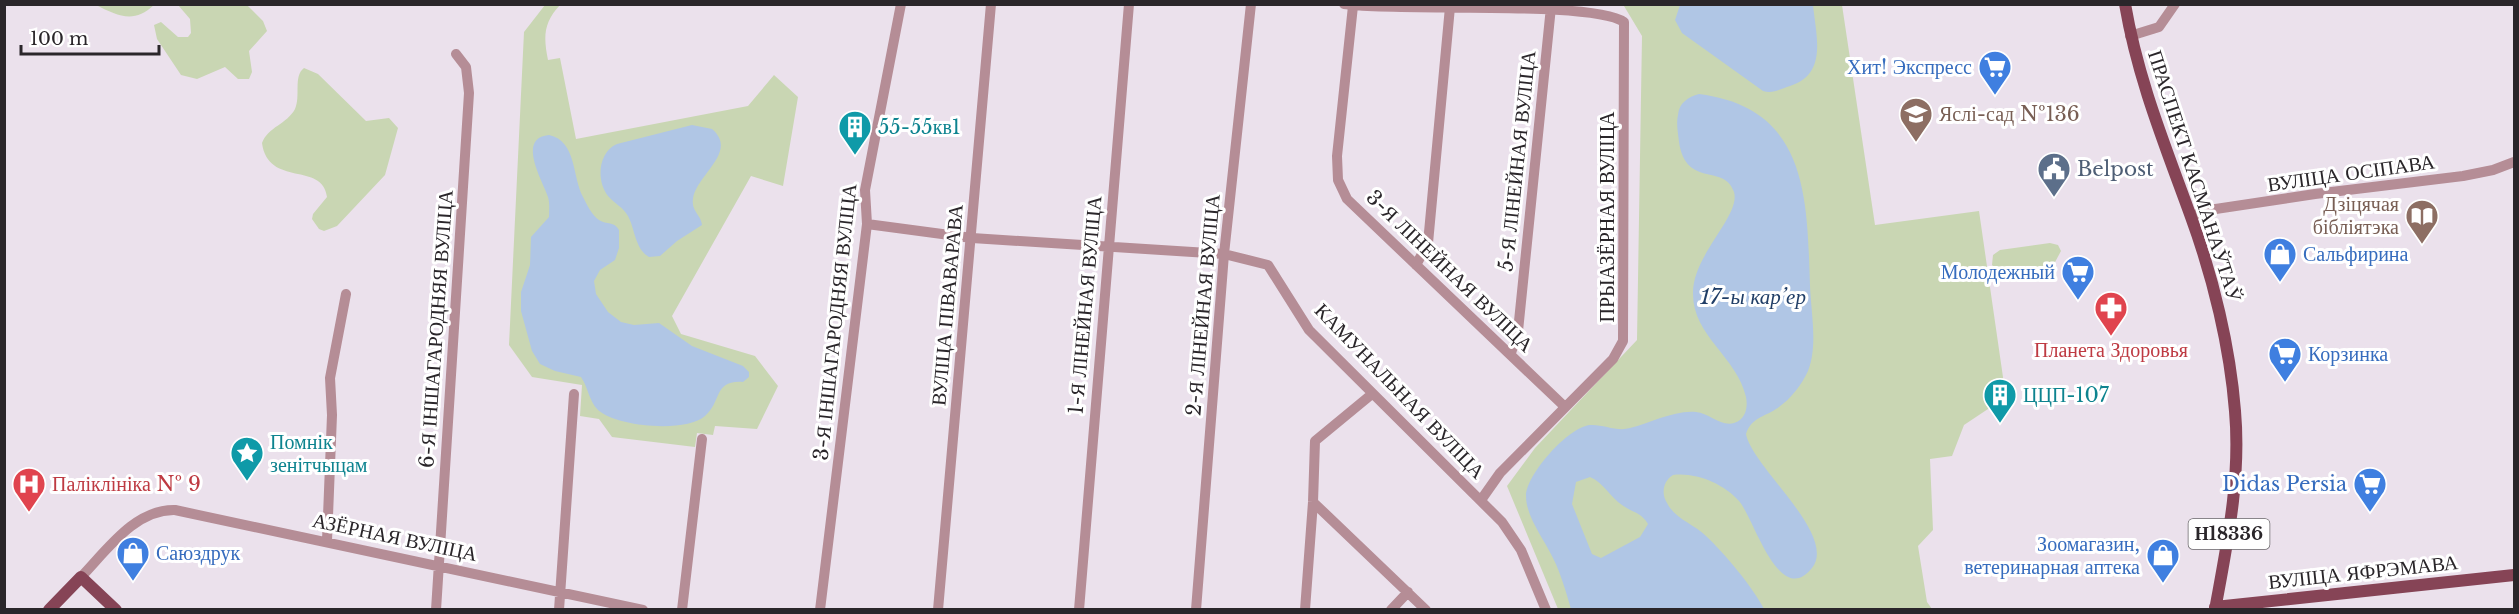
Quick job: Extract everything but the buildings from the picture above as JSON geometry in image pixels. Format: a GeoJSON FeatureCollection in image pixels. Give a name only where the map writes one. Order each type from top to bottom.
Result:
{"type":"FeatureCollection","features":[{"type":"Feature","properties":{"kind":"main road","name":"ПРАСПЕКТ КАСМАНАЎТАЎ"},"geometry":{"type":"LineString","coordinates":[[2125,4],[2130,36],[2149,106],[2191,216],[2215,300],[2236,412],[2237,461],[2232,518],[2215,608]]}},
{"type":"Feature","properties":{"kind":"main road","name":"ВУЛІЦА ЯФРЭМАВА"},"geometry":{"type":"LineString","coordinates":[[2215,608],[2514,576]]}},
{"type":"Feature","properties":{"kind":"main road"},"geometry":{"type":"LineString","coordinates":[[49,609],[81,577],[116,609]]}},
{"type":"Feature","properties":{"kind":"street","name":"3-Я ІНШАГАРОДНЯЯ ВУЛІЦА"},"geometry":{"type":"LineString","coordinates":[[820,609],[867,224],[865,190],[901,4]]}},
{"type":"Feature","properties":{"kind":"street","name":"ВУЛІЦА ПІВАВАРАВА"},"geometry":{"type":"LineString","coordinates":[[938,609],[991,4]]}},
{"type":"Feature","properties":{"kind":"street","name":"1-Я ЛІНЕЙНАЯ ВУЛІЦА"},"geometry":{"type":"LineString","coordinates":[[1079,609],[1129,4]]}},
{"type":"Feature","properties":{"kind":"street","name":"2-Я ЛІНЕЙНАЯ ВУЛІЦА"},"geometry":{"type":"LineString","coordinates":[[1196,609],[1224,254],[1251,4]]}},
{"type":"Feature","properties":{"kind":"street"},"geometry":{"type":"LineString","coordinates":[[2130,36],[2158,27],[2175,4]]}},
{"type":"Feature","properties":{"kind":"street"},"geometry":{"type":"LineString","coordinates":[[1349,5],[1551,7]]}},
{"type":"Feature","properties":{"kind":"street","name":"3-Я ЛІНЕЙНАЯ ВУЛІЦА"},"geometry":{"type":"LineString","coordinates":[[1349,5],[1337,156],[1338,180],[1347,199],[1564,406]]}},
{"type":"Feature","properties":{"kind":"street"},"geometry":{"type":"LineString","coordinates":[[1416,264],[1428,243],[1450,7]]}},
{"type":"Feature","properties":{"kind":"street","name":"ПРЫАЗЁРНАЯ ВУЛІЦА"},"geometry":{"type":"LineString","coordinates":[[1481,500],[1500,472],[1613,359],[1623,341],[1624,22],[1600,12],[1551,7]]}},
{"type":"Feature","properties":{"kind":"street","name":"5-Я ЛІНЕЙНАЯ ВУЛІЦА"},"geometry":{"type":"LineString","coordinates":[[1511,353],[1518,331],[1551,7]]}},
{"type":"Feature","properties":{"kind":"street","name":"6-Я ІНШАГАРОДНЯЯ ВУЛІЦА"},"geometry":{"type":"LineString","coordinates":[[436,609],[469,93],[466,67],[456,54]]}},
{"type":"Feature","properties":{"kind":"street","name":"ВУЛІЦА ОСІПАВА"},"geometry":{"type":"LineString","coordinates":[[2191,216],[2209,210],[2315,194],[2463,176],[2493,170],[2514,162]]}},
{"type":"Feature","properties":{"kind":"street","name":"КАМУНАЛЬНАЯ ВУЛІЦА"},"geometry":{"type":"LineString","coordinates":[[867,224],[972,238],[1107,249],[1224,254],[1268,265],[1309,330],[1502,522],[1521,550],[1546,609]]}},
{"type":"Feature","properties":{"kind":"street"},"geometry":{"type":"LineString","coordinates":[[327,541],[332,415],[330,378],[346,294]]}},
{"type":"Feature","properties":{"kind":"street"},"geometry":{"type":"LineString","coordinates":[[559,609],[574,394]]}},
{"type":"Feature","properties":{"kind":"street"},"geometry":{"type":"LineString","coordinates":[[1305,609],[1315,441],[1372,394]]}},
{"type":"Feature","properties":{"kind":"street"},"geometry":{"type":"LineString","coordinates":[[682,609],[702,439]]}},
{"type":"Feature","properties":{"kind":"street"},"geometry":{"type":"LineString","coordinates":[[1313,502],[1426,609]]}},
{"type":"Feature","properties":{"kind":"street","name":"АЗЁРНАЯ ВУЛІЦА"},"geometry":{"type":"LineString","coordinates":[[81,577],[140,519],[161,511],[175,510],[643,609]]}},
{"type":"Feature","properties":{"kind":"street"},"geometry":{"type":"LineString","coordinates":[[1391,609],[1408,592]]}},
{"type":"Feature","properties":{"kind":"green space"},"geometry":{"type":"Polygon","coordinates":[[[96,5],[154,5],[140,15],[126,16],[96,5]]]}},
{"type":"Feature","properties":{"kind":"green space"},"geometry":{"type":"Polygon","coordinates":[[[178,5],[247,5],[263,21],[267,31],[249,51],[252,72],[249,79],[238,79],[225,67],[197,79],[181,75],[157,39],[154,25],[161,22],[178,37],[188,37],[191,33],[190,19],[178,5]]]}},
{"type":"Feature","properties":{"kind":"green space"},"geometry":{"type":"Polygon","coordinates":[[[545,5],[560,5],[551,17],[546,30],[546,51],[548,60],[560,58],[576,139],[748,106],[774,75],[798,97],[783,186],[751,176],[672,316],[681,334],[755,356],[778,386],[757,429],[715,426],[713,435],[697,433],[695,447],[612,437],[599,419],[580,416],[582,385],[532,377],[509,345],[524,32],[545,5]]]}},
{"type":"Feature","properties":{"kind":"green space"},"geometry":{"type":"Polygon","coordinates":[[[1586,5],[1842,5],[1875,225],[1979,211],[2005,391],[2003,399],[1964,425],[1952,456],[1930,459],[1933,530],[1918,546],[1927,602],[1932,609],[1558,609],[1507,486],[1535,448],[1637,340],[1642,36],[1624,6],[1586,5]]]}},
{"type":"Feature","properties":{"kind":"green space"},"geometry":{"type":"Polygon","coordinates":[[[304,68],[318,74],[366,121],[389,118],[398,128],[385,175],[337,226],[324,231],[319,229],[312,219],[313,214],[327,197],[323,186],[316,180],[274,165],[266,157],[262,143],[269,133],[295,109],[299,76],[304,68]]]}},
{"type":"Feature","properties":{"kind":"green space"},"geometry":{"type":"Polygon","coordinates":[[[2050,243],[2058,245],[2061,251],[2054,264],[2013,272],[1997,269],[1992,265],[1993,255],[2000,250],[2050,243]]]}},
{"type":"Feature","properties":{"kind":"water"},"geometry":{"type":"Polygon","coordinates":[[[1680,5],[1813,5],[1817,41],[1815,63],[1810,73],[1802,80],[1776,91],[1763,91],[1682,33],[1675,20],[1680,5]]]}},
{"type":"Feature","properties":{"kind":"water","name":"17-ы кар’ер"},"geometry":{"type":"Polygon","coordinates":[[[1699,94],[1735,103],[1762,117],[1781,137],[1794,162],[1802,190],[1807,220],[1813,329],[1811,361],[1805,377],[1790,397],[1776,409],[1751,424],[1746,434],[1762,464],[1804,520],[1814,538],[1817,554],[1812,568],[1800,578],[1789,577],[1778,569],[1769,556],[1745,510],[1733,495],[1726,489],[1700,477],[1673,475],[1665,484],[1664,492],[1670,509],[1701,532],[1721,552],[1764,609],[1571,609],[1556,564],[1532,520],[1527,504],[1528,487],[1540,465],[1550,453],[1571,434],[1590,425],[1625,429],[1688,412],[1701,413],[1729,424],[1744,416],[1747,405],[1741,383],[1734,370],[1707,334],[1695,309],[1693,294],[1700,265],[1724,225],[1734,202],[1734,192],[1729,183],[1697,171],[1689,166],[1683,156],[1677,118],[1680,107],[1685,101],[1699,94]],[[1590,477],[1576,482],[1572,504],[1592,554],[1601,558],[1640,537],[1648,524],[1640,515],[1618,502],[1590,477]]]}},
{"type":"Feature","properties":{"kind":"water"},"geometry":{"type":"Polygon","coordinates":[[[692,125],[712,129],[719,138],[721,146],[719,155],[701,181],[693,199],[693,207],[702,225],[677,241],[660,256],[649,257],[638,244],[626,213],[604,190],[601,175],[603,160],[606,153],[617,144],[692,125]]]}},
{"type":"Feature","properties":{"kind":"water"},"geometry":{"type":"Polygon","coordinates":[[[549,135],[565,144],[580,189],[592,213],[599,220],[615,225],[619,230],[619,248],[615,260],[600,270],[594,281],[596,294],[608,312],[621,322],[634,325],[659,323],[692,346],[743,366],[749,372],[749,377],[743,382],[733,382],[722,388],[710,410],[696,421],[683,425],[652,426],[607,416],[595,406],[581,377],[555,371],[540,364],[532,351],[521,311],[521,292],[530,265],[531,237],[549,217],[548,197],[537,171],[533,152],[534,144],[539,138],[549,135]]]}},
{"type":"Feature","properties":{"kind":"place","name":"Хит! Экспресс"},"geometry":{"type":"Point","coordinates":[1995,96]}},
{"type":"Feature","properties":{"kind":"place","name":"Яслі-сад №136"},"geometry":{"type":"Point","coordinates":[1916,143]}},
{"type":"Feature","properties":{"kind":"place","name":"55-55кв1"},"geometry":{"type":"Point","coordinates":[855,156]}},
{"type":"Feature","properties":{"kind":"place","name":"Belpost"},"geometry":{"type":"Point","coordinates":[2054,198]}},
{"type":"Feature","properties":{"kind":"place","name":"Дзіцячая бібліятэка"},"geometry":{"type":"Point","coordinates":[2422,245]}},
{"type":"Feature","properties":{"kind":"place","name":"Сальфирина"},"geometry":{"type":"Point","coordinates":[2280,283]}},
{"type":"Feature","properties":{"kind":"place","name":"Молодежный"},"geometry":{"type":"Point","coordinates":[2078,301]}},
{"type":"Feature","properties":{"kind":"place","name":"Планета Здоровья"},"geometry":{"type":"Point","coordinates":[2111,337]}},
{"type":"Feature","properties":{"kind":"place","name":"Корзинка"},"geometry":{"type":"Point","coordinates":[2285,383]}},
{"type":"Feature","properties":{"kind":"place","name":"ЦЦП-107"},"geometry":{"type":"Point","coordinates":[2000,424]}},
{"type":"Feature","properties":{"kind":"place","name":"Помнік зенітчыцам"},"geometry":{"type":"Point","coordinates":[247,482]}},
{"type":"Feature","properties":{"kind":"place","name":"Паліклініка № 9"},"geometry":{"type":"Point","coordinates":[29,513]}},
{"type":"Feature","properties":{"kind":"place","name":"Didas Persia"},"geometry":{"type":"Point","coordinates":[2370,513]}},
{"type":"Feature","properties":{"kind":"place","name":"Саюздрук"},"geometry":{"type":"Point","coordinates":[133,582]}},
{"type":"Feature","properties":{"kind":"place","name":"Зоомагазин, ветеринарная аптека"},"geometry":{"type":"Point","coordinates":[2163,584]}}]}
